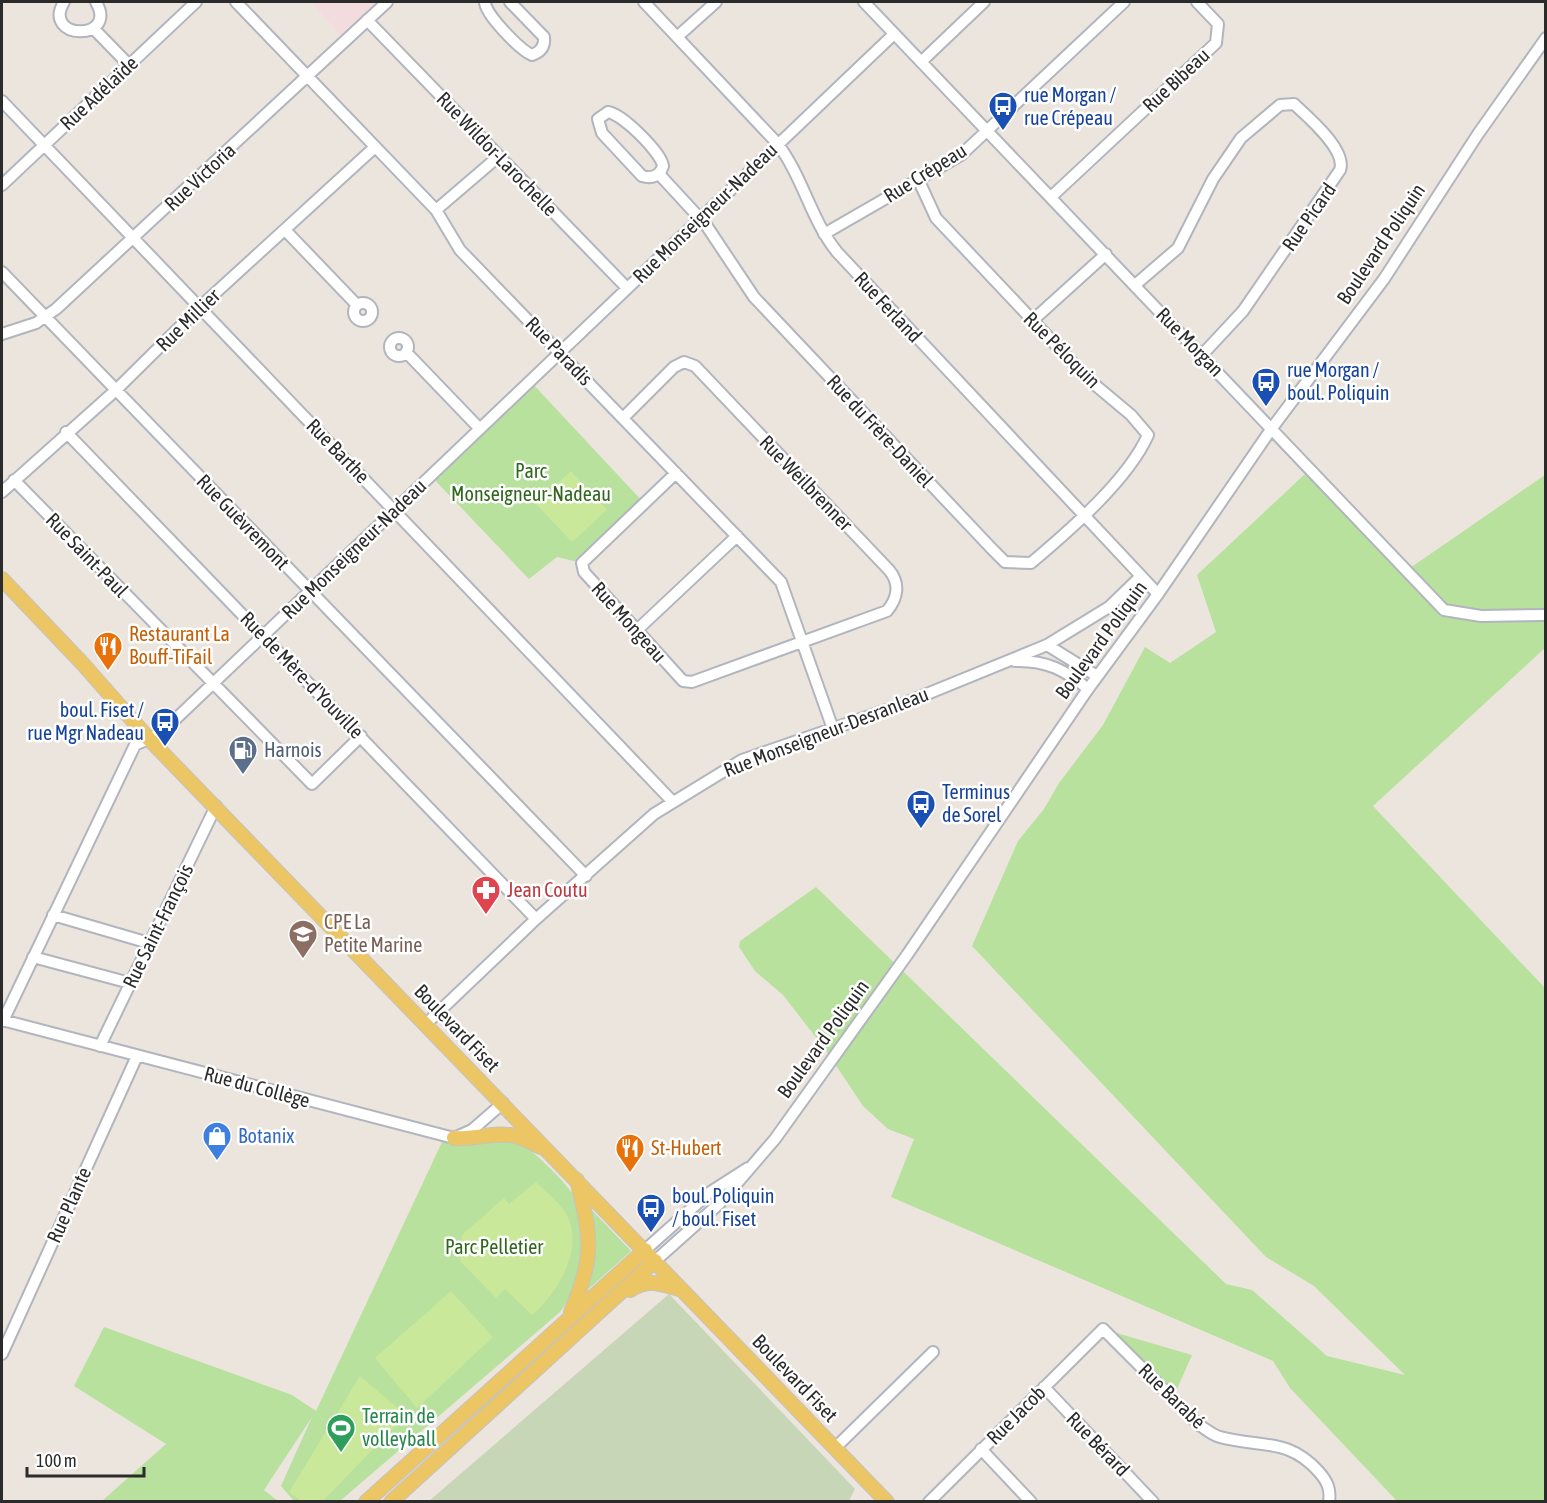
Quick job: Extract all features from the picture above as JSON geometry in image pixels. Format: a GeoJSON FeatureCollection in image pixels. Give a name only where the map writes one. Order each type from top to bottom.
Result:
{"type":"FeatureCollection","features":[{"type":"Feature","properties":{"kind":"main road","name":"Boulevard Fiset"},"geometry":{"type":"LineString","coordinates":[[2,579],[82,663],[149,739],[577,1178],[887,1502]]}},
{"type":"Feature","properties":{"kind":"main road"},"geometry":{"type":"LineString","coordinates":[[453,1138],[516,1136],[551,1152]]}},
{"type":"Feature","properties":{"kind":"main road"},"geometry":{"type":"LineString","coordinates":[[568,1318],[582,1287],[590,1243],[577,1178]]}},
{"type":"Feature","properties":{"kind":"main road","name":"Boulevard Poliquin"},"geometry":{"type":"LineString","coordinates":[[366,1502],[645,1250]]}},
{"type":"Feature","properties":{"kind":"main road","name":"Boulevard Poliquin"},"geometry":{"type":"LineString","coordinates":[[391,1502],[656,1261]]}},
{"type":"Feature","properties":{"kind":"main road"},"geometry":{"type":"LineString","coordinates":[[610,1302],[641,1282],[657,1282],[682,1290]]}},
{"type":"Feature","properties":{"kind":"street"},"geometry":{"type":"LineString","coordinates":[[64,2],[61,18],[69,29],[81,33],[93,28],[100,17],[96,2]]}},
{"type":"Feature","properties":{"kind":"street","name":"Rue Adélaïde"},"geometry":{"type":"LineString","coordinates":[[2,185],[196,2]]}},
{"type":"Feature","properties":{"kind":"street","name":"Rue Paradis"},"geometry":{"type":"LineString","coordinates":[[236,2],[436,210],[460,250],[782,582],[833,729]]}},
{"type":"Feature","properties":{"kind":"street","name":"Rue Victoria"},"geometry":{"type":"LineString","coordinates":[[2,334],[45,317],[134,238],[387,2]]}},
{"type":"Feature","properties":{"kind":"street"},"geometry":{"type":"LineString","coordinates":[[485,2],[486,9],[491,16],[519,45],[532,55],[538,53],[545,43],[544,37],[510,2]]}},
{"type":"Feature","properties":{"kind":"street","name":"Rue Ferland"},"geometry":{"type":"LineString","coordinates":[[644,2],[777,143],[789,159],[824,234],[837,252],[1158,594]]}},
{"type":"Feature","properties":{"kind":"street"},"geometry":{"type":"LineString","coordinates":[[677,37],[716,2]]}},
{"type":"Feature","properties":{"kind":"street","name":"Rue Morgan"},"geometry":{"type":"LineString","coordinates":[[864,2],[1444,610],[1481,616],[1545,615]]}},
{"type":"Feature","properties":{"kind":"street"},"geometry":{"type":"LineString","coordinates":[[921,62],[984,2]]}},
{"type":"Feature","properties":{"kind":"street","name":"Rue Crépeau"},"geometry":{"type":"LineString","coordinates":[[824,234],[961,155],[1124,2]]}},
{"type":"Feature","properties":{"kind":"street","name":"Rue Bibeau"},"geometry":{"type":"LineString","coordinates":[[1051,197],[1210,49],[1219,34],[1218,24],[1197,2]]}},
{"type":"Feature","properties":{"kind":"street","name":"Rue Wildor-Larochelle"},"geometry":{"type":"LineString","coordinates":[[367,20],[627,288]]}},
{"type":"Feature","properties":{"kind":"street"},"geometry":{"type":"LineString","coordinates":[[93,28],[129,65]]}},
{"type":"Feature","properties":{"kind":"street","name":"Rue Monseigneur-Nadeau"},"geometry":{"type":"LineString","coordinates":[[2,1021],[135,745],[161,733],[777,143],[894,34]]}},
{"type":"Feature","properties":{"kind":"street","name":"Boulevard Poliquin"},"geometry":{"type":"LineString","coordinates":[[656,1261],[720,1203],[775,1139],[913,946],[1097,676],[1158,594],[1272,428],[1384,279],[1478,134],[1545,38]]}},
{"type":"Feature","properties":{"kind":"street","name":"Rue Barthe"},"geometry":{"type":"LineString","coordinates":[[2,101],[672,801]]}},
{"type":"Feature","properties":{"kind":"street","name":"Rue Picard"},"geometry":{"type":"LineString","coordinates":[[1135,285],[1178,248],[1213,179],[1240,138],[1280,105],[1294,104],[1337,149],[1342,164],[1340,170],[1243,311],[1203,355]]}},
{"type":"Feature","properties":{"kind":"street"},"geometry":{"type":"LineString","coordinates":[[608,112],[619,115],[660,155],[663,166],[659,174],[650,178],[642,176],[600,129],[598,119],[608,112]]}},
{"type":"Feature","properties":{"kind":"street","name":"Rue Millier"},"geometry":{"type":"LineString","coordinates":[[2,492],[66,432],[116,390],[200,307],[375,147]]}},
{"type":"Feature","properties":{"kind":"street"},"geometry":{"type":"LineString","coordinates":[[436,210],[499,156]]}},
{"type":"Feature","properties":{"kind":"street","name":"Rue du Frère-Daniel"},"geometry":{"type":"LineString","coordinates":[[659,174],[700,218],[754,297],[1005,562],[1031,562],[1084,515]]}},
{"type":"Feature","properties":{"kind":"street","name":"Rue Péloquin"},"geometry":{"type":"LineString","coordinates":[[918,179],[936,218],[1088,379],[1138,422],[1148,435],[1115,483],[1084,515]]}},
{"type":"Feature","properties":{"kind":"street"},"geometry":{"type":"LineString","coordinates":[[285,230],[357,304]]}},
{"type":"Feature","properties":{"kind":"street"},"geometry":{"type":"LineString","coordinates":[[1032,321],[1106,254]]}},
{"type":"Feature","properties":{"kind":"street","name":"Rue Guèvremont"},"geometry":{"type":"LineString","coordinates":[[2,272],[586,876]]}},
{"type":"Feature","properties":{"kind":"street"},"geometry":{"type":"LineString","coordinates":[[406,352],[480,429]]}},
{"type":"Feature","properties":{"kind":"street","name":"Rue Weilbrenner"},"geometry":{"type":"LineString","coordinates":[[623,418],[674,367],[684,362],[695,366],[895,577],[897,591],[894,603],[887,611],[804,642]]}},
{"type":"Feature","properties":{"kind":"street","name":"Rue de Mère-d'Youville"},"geometry":{"type":"LineString","coordinates":[[66,432],[536,919]]}},
{"type":"Feature","properties":{"kind":"street","name":"Rue Mongeau"},"geometry":{"type":"LineString","coordinates":[[676,472],[582,563],[584,572],[682,681],[692,682],[804,642]]}},
{"type":"Feature","properties":{"kind":"street","name":"Rue Saint-Paul"},"geometry":{"type":"LineString","coordinates":[[14,480],[312,784],[361,736]]}},
{"type":"Feature","properties":{"kind":"street"},"geometry":{"type":"LineString","coordinates":[[637,630],[737,536]]}},
{"type":"Feature","properties":{"kind":"street","name":"Rue Monseigneur-Desranleau"},"geometry":{"type":"LineString","coordinates":[[427,1023],[536,919],[648,819],[672,801],[742,760],[833,729],[1009,662],[1047,645],[1109,607],[1142,576]]}},
{"type":"Feature","properties":{"kind":"street"},"geometry":{"type":"LineString","coordinates":[[1047,645],[1060,668]]}},
{"type":"Feature","properties":{"kind":"street"},"geometry":{"type":"LineString","coordinates":[[1047,645],[1097,676]]}},
{"type":"Feature","properties":{"kind":"street"},"geometry":{"type":"LineString","coordinates":[[1009,662],[1036,661],[1060,668],[1088,690]]}},
{"type":"Feature","properties":{"kind":"street","name":"Rue Saint-François"},"geometry":{"type":"LineString","coordinates":[[100,1046],[216,806]]}},
{"type":"Feature","properties":{"kind":"street"},"geometry":{"type":"LineString","coordinates":[[53,915],[149,943]]}},
{"type":"Feature","properties":{"kind":"street"},"geometry":{"type":"LineString","coordinates":[[33,957],[130,983]]}},
{"type":"Feature","properties":{"kind":"street","name":"Rue du Collège"},"geometry":{"type":"LineString","coordinates":[[2,1021],[453,1138]]}},
{"type":"Feature","properties":{"kind":"street","name":"Rue Plante"},"geometry":{"type":"LineString","coordinates":[[2,1354],[136,1056]]}},
{"type":"Feature","properties":{"kind":"street"},"geometry":{"type":"LineString","coordinates":[[453,1138],[472,1130],[503,1103]]}},
{"type":"Feature","properties":{"kind":"street","name":"Boulevard Poliquin"},"geometry":{"type":"LineString","coordinates":[[645,1250],[725,1180],[751,1167]]}},
{"type":"Feature","properties":{"kind":"street","name":"Rue Jacob"},"geometry":{"type":"LineString","coordinates":[[929,1502],[1103,1329]]}},
{"type":"Feature","properties":{"kind":"street","name":"Rue Barabé"},"geometry":{"type":"LineString","coordinates":[[1103,1329],[1200,1425],[1216,1436],[1282,1447],[1305,1456],[1327,1481],[1329,1502]]}},
{"type":"Feature","properties":{"kind":"street"},"geometry":{"type":"LineString","coordinates":[[835,1448],[933,1352]]}},
{"type":"Feature","properties":{"kind":"street","name":"Rue Bérard"},"geometry":{"type":"LineString","coordinates":[[1044,1387],[1153,1502]]}},
{"type":"Feature","properties":{"kind":"street"},"geometry":{"type":"LineString","coordinates":[[981,1449],[1031,1502]]}},
{"type":"Feature","properties":{"kind":"shaded area"},"geometry":{"type":"Polygon","coordinates":[[[310,2],[381,2],[343,37],[310,2]]]}},
{"type":"Feature","properties":{"kind":"green space","name":"Parc Monseigneur-Nadeau"},"geometry":{"type":"Polygon","coordinates":[[[530,381],[644,503],[582,563],[557,557],[529,579],[431,476],[530,381]]]}},
{"type":"Feature","properties":{"kind":"green space"},"geometry":{"type":"Polygon","coordinates":[[[571,471],[607,510],[572,542],[536,504],[571,471]]]}},
{"type":"Feature","properties":{"kind":"green space"},"geometry":{"type":"Polygon","coordinates":[[[1305,474],[1410,568],[1545,475],[1545,648],[1373,806],[1545,988],[1545,1501],[1397,1501],[1290,1388],[1273,1361],[891,1197],[914,1139],[888,1129],[863,1106],[825,1049],[783,995],[755,971],[739,947],[740,941],[816,887],[1226,1284],[1252,1290],[1327,1356],[1405,1375],[1314,1286],[1266,1257],[972,946],[1018,841],[1044,809],[1059,783],[1103,725],[1145,647],[1170,663],[1216,632],[1197,575],[1305,474]]]}},
{"type":"Feature","properties":{"kind":"green space","name":"Parc Pelletier"},"geometry":{"type":"Polygon","coordinates":[[[520,1140],[554,1172],[572,1193],[585,1222],[586,1254],[582,1269],[577,1284],[560,1312],[340,1501],[294,1501],[281,1486],[312,1417],[264,1490],[278,1501],[102,1501],[166,1444],[74,1386],[104,1327],[292,1395],[316,1411],[442,1142],[520,1140]]]}},
{"type":"Feature","properties":{"kind":"green space"},"geometry":{"type":"Polygon","coordinates":[[[536,1182],[563,1209],[570,1223],[572,1237],[571,1252],[560,1281],[552,1294],[532,1315],[505,1289],[496,1298],[460,1261],[462,1235],[504,1198],[509,1204],[536,1182]]]}},
{"type":"Feature","properties":{"kind":"green space"},"geometry":{"type":"Polygon","coordinates":[[[585,1203],[631,1251],[582,1295],[585,1203]]]}},
{"type":"Feature","properties":{"kind":"green space"},"geometry":{"type":"Polygon","coordinates":[[[451,1291],[493,1337],[417,1408],[375,1358],[451,1291]]]}},
{"type":"Feature","properties":{"kind":"green space"},"geometry":{"type":"Polygon","coordinates":[[[669,1294],[855,1489],[849,1501],[429,1501],[669,1294]]]}},
{"type":"Feature","properties":{"kind":"green space"},"geometry":{"type":"Polygon","coordinates":[[[1103,1329],[1192,1355],[1173,1398],[1103,1329]]]}},
{"type":"Feature","properties":{"kind":"green space","name":"Terrain de volleyball"},"geometry":{"type":"Polygon","coordinates":[[[360,1376],[406,1415],[323,1501],[301,1501],[289,1492],[360,1376]]]}},
{"type":"Feature","properties":{"kind":"place","name":"rue Morgan / rue Crépeau"},"geometry":{"type":"Point","coordinates":[1003,132]}},
{"type":"Feature","properties":{"kind":"place","name":"rue Morgan / boul. Poliquin"},"geometry":{"type":"Point","coordinates":[1266,408]}},
{"type":"Feature","properties":{"kind":"place","name":"Restaurant La Bouff-TiFail"},"geometry":{"type":"Point","coordinates":[108,672]}},
{"type":"Feature","properties":{"kind":"place","name":"boul. Fiset / rue Mgr Nadeau"},"geometry":{"type":"Point","coordinates":[165,748]}},
{"type":"Feature","properties":{"kind":"place","name":"Harnois"},"geometry":{"type":"Point","coordinates":[243,776]}},
{"type":"Feature","properties":{"kind":"place","name":"Terminus de Sorel"},"geometry":{"type":"Point","coordinates":[921,830]}},
{"type":"Feature","properties":{"kind":"place","name":"Jean Coutu"},"geometry":{"type":"Point","coordinates":[486,916]}},
{"type":"Feature","properties":{"kind":"place","name":"CPE La Petite Marine"},"geometry":{"type":"Point","coordinates":[303,960]}},
{"type":"Feature","properties":{"kind":"place","name":"Botanix"},"geometry":{"type":"Point","coordinates":[217,1162]}},
{"type":"Feature","properties":{"kind":"place","name":"St-Hubert"},"geometry":{"type":"Point","coordinates":[630,1174]}},
{"type":"Feature","properties":{"kind":"place","name":"boul. Poliquin / boul. Fiset"},"geometry":{"type":"Point","coordinates":[651,1234]}},
{"type":"Feature","properties":{"kind":"place","name":"Terrain de volleyball"},"geometry":{"type":"Point","coordinates":[341,1454]}}]}
